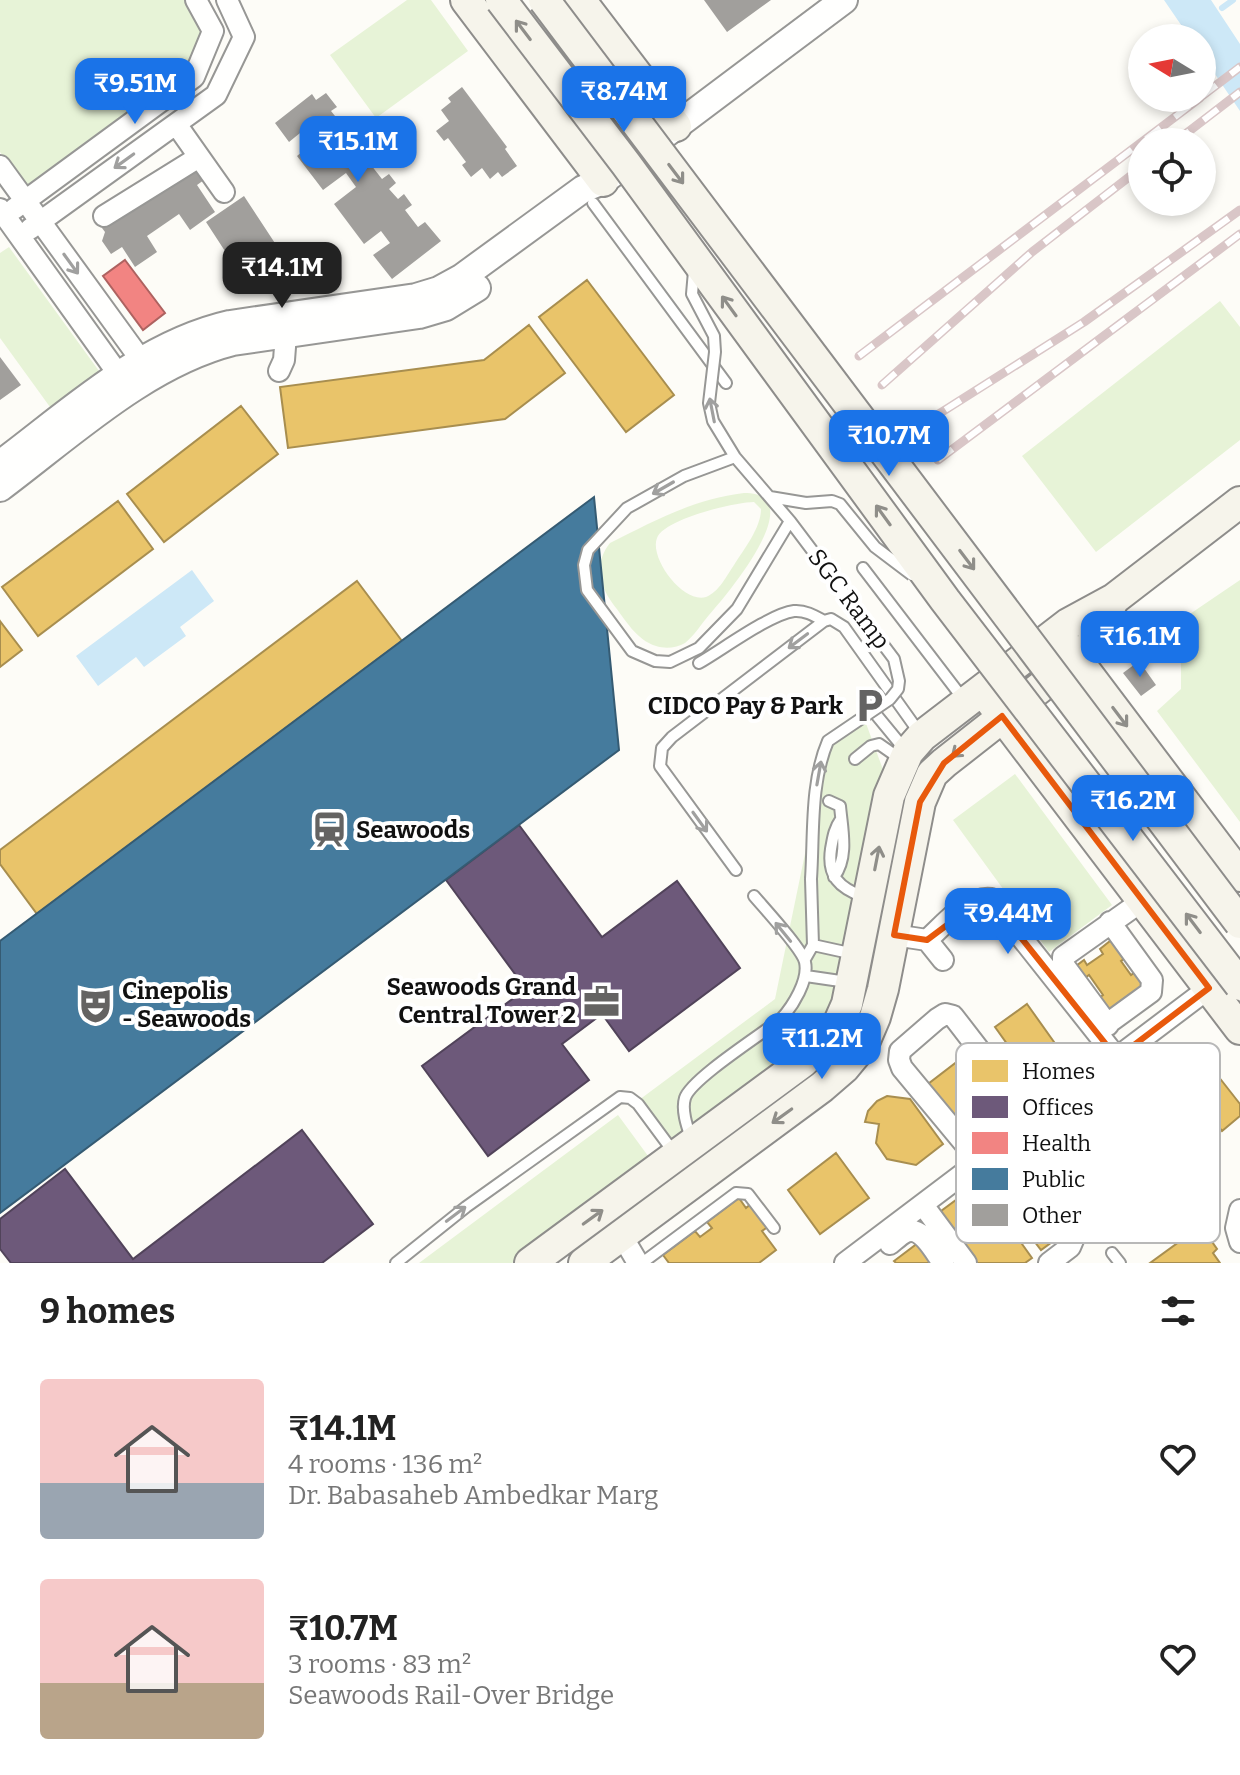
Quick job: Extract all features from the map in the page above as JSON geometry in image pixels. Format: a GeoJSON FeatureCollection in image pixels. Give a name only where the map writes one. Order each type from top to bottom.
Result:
{"type":"FeatureCollection","features":[{"type":"Feature","properties":{"kind":"main road"},"geometry":{"type":"LineString","coordinates":[[466,0],[598,192]]}},
{"type":"Feature","properties":{"kind":"main road"},"geometry":{"type":"LineString","coordinates":[[501,0],[945,600],[1240,985]]}},
{"type":"Feature","properties":{"kind":"main road"},"geometry":{"type":"LineString","coordinates":[[544,0],[1240,923]]}},
{"type":"Feature","properties":{"kind":"main road"},"geometry":{"type":"LineString","coordinates":[[580,0],[676,126]]}},
{"type":"Feature","properties":{"kind":"main road"},"geometry":{"type":"LineString","coordinates":[[530,1263],[680,1148],[820,1047],[836,1029],[855,969],[889,796],[911,750],[974,696],[1057,633],[1114,599],[1240,502]]}},
{"type":"Feature","properties":{"kind":"main road"},"geometry":{"type":"LineString","coordinates":[[584,1263],[822,1087],[844,1068],[863,1045],[875,1017],[923,791],[932,774],[1088,650],[1114,599]]}},
{"type":"Feature","properties":{"kind":"main road"},"geometry":{"type":"LineString","coordinates":[[1057,633],[1240,876]]}},
{"type":"Feature","properties":{"kind":"main road"},"geometry":{"type":"LineString","coordinates":[[974,696],[1002,716],[1240,1029]]}},
{"type":"Feature","properties":{"kind":"street"},"geometry":{"type":"LineString","coordinates":[[20,235],[216,95],[244,37],[227,0]]}},
{"type":"Feature","properties":{"kind":"street"},"geometry":{"type":"LineString","coordinates":[[134,372],[2,215],[194,77],[213,31],[202,2]]}},
{"type":"Feature","properties":{"kind":"street"},"geometry":{"type":"LineString","coordinates":[[0,488],[134,372],[209,348],[419,315],[476,300],[676,126],[838,2]]}},
{"type":"Feature","properties":{"kind":"street"},"geometry":{"type":"LineString","coordinates":[[176,124],[224,192]]}},
{"type":"Feature","properties":{"kind":"street"},"geometry":{"type":"LineString","coordinates":[[104,216],[199,157]]}},
{"type":"Feature","properties":{"kind":"street"},"geometry":{"type":"LineString","coordinates":[[0,166],[40,222],[134,372]]}},
{"type":"Feature","properties":{"kind":"street"},"geometry":{"type":"LineString","coordinates":[[0,464],[175,342],[217,327],[416,297],[439,290],[461,278],[583,189],[598,192]]}},
{"type":"Feature","properties":{"kind":"street"},"geometry":{"type":"LineString","coordinates":[[278,336],[284,360],[279,370]]}},
{"type":"Feature","properties":{"kind":"street"},"geometry":{"type":"LineString","coordinates":[[927,940],[971,903],[983,898],[991,899],[1113,1043]]}},
{"type":"Feature","properties":{"kind":"street"},"geometry":{"type":"LineString","coordinates":[[1116,1043],[1107,1024],[1063,964],[1063,957],[1142,901]]}},
{"type":"Feature","properties":{"kind":"street"},"geometry":{"type":"LineString","coordinates":[[1107,1024],[1151,992],[1153,985],[1110,922]]}},
{"type":"Feature","properties":{"kind":"street"},"geometry":{"type":"LineString","coordinates":[[894,935],[927,940],[943,960]]}},
{"type":"Feature","properties":{"kind":"street"},"geometry":{"type":"LineString","coordinates":[[1136,1043],[1209,988]]}},
{"type":"Feature","properties":{"kind":"street"},"geometry":{"type":"LineString","coordinates":[[956,1132],[902,1068],[900,1051],[945,1014],[953,1016],[974,1043]]}},
{"type":"Feature","properties":{"kind":"street"},"geometry":{"type":"LineString","coordinates":[[845,1263],[956,1180]]}},
{"type":"Feature","properties":{"kind":"street"},"geometry":{"type":"LineString","coordinates":[[923,1205],[966,1263]]}},
{"type":"Feature","properties":{"kind":"street"},"geometry":{"type":"LineString","coordinates":[[1240,1210],[1236,1228],[1240,1242]]}},
{"type":"Feature","properties":{"kind":"street"},"geometry":{"type":"LineString","coordinates":[[866,1263],[906,1231],[914,1231],[920,1233],[943,1263]]}},
{"type":"Feature","properties":{"kind":"street"},"geometry":{"type":"LineString","coordinates":[[622,1236],[640,1263]]}},
{"type":"Feature","properties":{"kind":"street"},"geometry":{"type":"LineString","coordinates":[[1049,1263],[1072,1243]]}},
{"type":"Feature","properties":{"kind":"lane"},"geometry":{"type":"LineString","coordinates":[[598,192],[726,383]]}},
{"type":"Feature","properties":{"kind":"lane"},"geometry":{"type":"LineString","coordinates":[[695,260],[692,294],[714,336],[709,403],[713,421],[735,457],[770,497],[840,504],[875,547],[945,600]]}},
{"type":"Feature","properties":{"kind":"lane"},"geometry":{"type":"LineString","coordinates":[[735,457],[684,476],[627,508],[588,550],[584,579],[587,590],[632,651],[655,661],[670,662],[699,648],[737,609],[790,521]]}},
{"type":"Feature","properties":{"kind":"lane","name":"SGC Ramp"},"geometry":{"type":"LineString","coordinates":[[770,497],[894,659],[899,681],[898,689],[890,699],[828,741],[817,779],[811,879],[813,945]]}},
{"type":"Feature","properties":{"kind":"lane"},"geometry":{"type":"LineString","coordinates":[[863,568],[974,696]]}},
{"type":"Feature","properties":{"kind":"lane"},"geometry":{"type":"LineString","coordinates":[[699,663],[776,617],[796,611],[824,621]]}},
{"type":"Feature","properties":{"kind":"lane"},"geometry":{"type":"LineString","coordinates":[[736,870],[660,766],[662,748],[672,737],[824,621],[831,619],[844,627],[911,750]]}},
{"type":"Feature","properties":{"kind":"lane"},"geometry":{"type":"LineString","coordinates":[[869,706],[911,750]]}},
{"type":"Feature","properties":{"kind":"lane"},"geometry":{"type":"LineString","coordinates":[[855,759],[871,746],[879,744],[891,750],[911,750]]}},
{"type":"Feature","properties":{"kind":"lane"},"geometry":{"type":"LineString","coordinates":[[829,801],[840,806],[841,819],[834,828],[829,866],[834,877],[846,889],[869,899]]}},
{"type":"Feature","properties":{"kind":"lane"},"geometry":{"type":"LineString","coordinates":[[754,896],[805,959]]}},
{"type":"Feature","properties":{"kind":"lane"},"geometry":{"type":"LineString","coordinates":[[680,1148],[687,1093],[699,1080],[789,1011],[806,976],[805,959],[813,945],[855,969]]}},
{"type":"Feature","properties":{"kind":"lane"},"geometry":{"type":"LineString","coordinates":[[806,976],[855,969]]}},
{"type":"Feature","properties":{"kind":"lane"},"geometry":{"type":"LineString","coordinates":[[396,1263],[456,1214],[620,1097],[630,1098],[638,1104],[680,1148]]}},
{"type":"Feature","properties":{"kind":"lane"},"geometry":{"type":"LineString","coordinates":[[640,1263],[736,1193],[748,1194],[774,1228]]}},
{"type":"Feature","properties":{"kind":"lane"},"geometry":{"type":"LineString","coordinates":[[1112,1253],[1120,1263]]}},
{"type":"Feature","properties":{"kind":"highlighted area"},"geometry":{"type":"Polygon","coordinates":[[[1002,716],[1209,988],[1117,1058],[987,895],[927,940],[894,935],[920,802],[944,763],[1002,716]]]}},
{"type":"Feature","properties":{"kind":"green space"},"geometry":{"type":"Polygon","coordinates":[[[0,0],[186,0],[202,30],[185,73],[27,189],[0,152],[0,0]]]}},
{"type":"Feature","properties":{"kind":"green space"},"geometry":{"type":"Polygon","coordinates":[[[407,0],[431,0],[468,51],[376,118],[330,55],[407,0]]]}},
{"type":"Feature","properties":{"kind":"green space"},"geometry":{"type":"Polygon","coordinates":[[[9,247],[99,371],[50,407],[0,338],[0,253],[9,247]]]}},
{"type":"Feature","properties":{"kind":"green space"},"geometry":{"type":"Polygon","coordinates":[[[1220,301],[1240,327],[1240,440],[1096,552],[1022,456],[1220,301]]]}},
{"type":"Feature","properties":{"kind":"green space"},"geometry":{"type":"Polygon","coordinates":[[[744,493],[763,497],[770,509],[768,527],[759,547],[731,588],[688,640],[671,648],[649,643],[632,628],[604,589],[600,566],[605,551],[610,543],[659,519],[744,493]],[[754,502],[732,505],[686,518],[662,531],[656,547],[670,578],[688,594],[697,597],[711,595],[751,538],[761,509],[754,502]]]}},
{"type":"Feature","properties":{"kind":"green space"},"geometry":{"type":"Polygon","coordinates":[[[1240,580],[1240,822],[1157,711],[1181,689],[1181,620],[1240,580]]]}},
{"type":"Feature","properties":{"kind":"green space"},"geometry":{"type":"Polygon","coordinates":[[[864,718],[885,775],[837,1000],[813,1040],[674,1141],[639,1100],[775,999],[827,747],[864,718]]]}},
{"type":"Feature","properties":{"kind":"green space"},"geometry":{"type":"Polygon","coordinates":[[[1015,774],[1112,905],[1049,952],[953,820],[1015,774]]]}},
{"type":"Feature","properties":{"kind":"green space"},"geometry":{"type":"Polygon","coordinates":[[[618,1115],[651,1160],[512,1263],[419,1263],[618,1115]]]}},
{"type":"Feature","properties":{"kind":"water"},"geometry":{"type":"Polygon","coordinates":[[[1164,0],[1211,0],[1240,44],[1240,111],[1216,76],[1216,24],[1180,24],[1164,0]]]}},
{"type":"Feature","properties":{"kind":"water"},"geometry":{"type":"Polygon","coordinates":[[[192,570],[214,601],[180,627],[186,636],[144,667],[136,657],[98,686],[76,656],[192,570]]]}},
{"type":"Feature","properties":{"kind":"building: Homes"},"geometry":{"type":"Polygon","coordinates":[[[587,280],[674,395],[626,432],[539,317],[587,280]]]}},
{"type":"Feature","properties":{"kind":"building: Homes"},"geometry":{"type":"Polygon","coordinates":[[[529,325],[565,373],[505,419],[288,448],[280,387],[484,360],[529,325]]]}},
{"type":"Feature","properties":{"kind":"building: Homes"},"geometry":{"type":"Polygon","coordinates":[[[241,406],[278,454],[164,542],[127,494],[241,406]]]}},
{"type":"Feature","properties":{"kind":"building: Homes"},"geometry":{"type":"Polygon","coordinates":[[[118,501],[153,549],[38,636],[2,587],[118,501]]]}},
{"type":"Feature","properties":{"kind":"building: Homes"},"geometry":{"type":"Polygon","coordinates":[[[357,581],[402,641],[37,914],[0,864],[0,850],[357,581]]]}},
{"type":"Feature","properties":{"kind":"building: Homes"},"geometry":{"type":"Polygon","coordinates":[[[0,621],[22,650],[0,667],[0,621]]]}},
{"type":"Feature","properties":{"kind":"building: Homes"},"geometry":{"type":"Polygon","coordinates":[[[1115,937],[1128,956],[1121,961],[1131,975],[1139,969],[1150,985],[1132,998],[1130,994],[1106,1017],[1095,1001],[1103,995],[1089,975],[1081,981],[1072,969],[1084,960],[1087,965],[1103,954],[1100,949],[1115,937]]]}},
{"type":"Feature","properties":{"kind":"building: Homes"},"geometry":{"type":"Polygon","coordinates":[[[1027,1004],[1055,1043],[1006,1043],[995,1027],[1027,1004]]]}},
{"type":"Feature","properties":{"kind":"building: Homes"},"geometry":{"type":"Polygon","coordinates":[[[956,1063],[956,1121],[928,1084],[956,1063]]]}},
{"type":"Feature","properties":{"kind":"building: Homes"},"geometry":{"type":"Polygon","coordinates":[[[1220,1078],[1240,1104],[1240,1116],[1222,1131],[1220,1078]]]}},
{"type":"Feature","properties":{"kind":"building: Homes"},"geometry":{"type":"Polygon","coordinates":[[[887,1096],[910,1099],[943,1144],[916,1165],[887,1159],[876,1143],[879,1124],[865,1122],[868,1111],[887,1096]]]}},
{"type":"Feature","properties":{"kind":"building: Homes"},"geometry":{"type":"Polygon","coordinates":[[[836,1153],[869,1198],[820,1234],[788,1190],[836,1153]]]}},
{"type":"Feature","properties":{"kind":"building: Homes"},"geometry":{"type":"Polygon","coordinates":[[[739,1198],[746,1208],[752,1203],[769,1226],[762,1231],[776,1250],[759,1263],[669,1263],[663,1255],[695,1231],[700,1237],[712,1228],[707,1222],[739,1198]]]}},
{"type":"Feature","properties":{"kind":"building: Homes"},"geometry":{"type":"Polygon","coordinates":[[[956,1200],[956,1241],[937,1214],[956,1200]]]}},
{"type":"Feature","properties":{"kind":"building: Homes"},"geometry":{"type":"Polygon","coordinates":[[[918,1243],[933,1263],[894,1261],[918,1243]]]}},
{"type":"Feature","properties":{"kind":"building: Homes"},"geometry":{"type":"Polygon","coordinates":[[[958,1243],[1023,1243],[1032,1258],[1025,1263],[972,1263],[958,1243]]]}},
{"type":"Feature","properties":{"kind":"building: Homes"},"geometry":{"type":"Polygon","coordinates":[[[1036,1243],[1051,1243],[1041,1250],[1036,1243]]]}},
{"type":"Feature","properties":{"kind":"building: Homes"},"geometry":{"type":"Polygon","coordinates":[[[1178,1243],[1213,1243],[1217,1249],[1213,1253],[1220,1263],[1150,1263],[1178,1243]]]}},
{"type":"Feature","properties":{"kind":"building: Offices","name":"Seawoods Grand Central Tower 2"},"geometry":{"type":"Polygon","coordinates":[[[519,825],[602,937],[677,881],[740,968],[629,1051],[602,1014],[562,1044],[589,1080],[488,1156],[422,1066],[526,989],[446,880],[519,825]]]}},
{"type":"Feature","properties":{"kind":"building: Offices"},"geometry":{"type":"Polygon","coordinates":[[[302,1130],[373,1224],[322,1263],[11,1263],[0,1249],[0,1219],[65,1169],[133,1259],[302,1130]]]}},
{"type":"Feature","properties":{"kind":"building: Health"},"geometry":{"type":"Polygon","coordinates":[[[125,260],[165,313],[143,330],[103,276],[125,260]]]}},
{"type":"Feature","properties":{"kind":"building: Public"},"geometry":{"type":"Polygon","coordinates":[[[594,497],[619,750],[0,1213],[0,941],[594,497]]]}},
{"type":"Feature","properties":{"kind":"building: Other"},"geometry":{"type":"Polygon","coordinates":[[[704,0],[771,0],[727,32],[704,0]]]}},
{"type":"Feature","properties":{"kind":"building: Other"},"geometry":{"type":"Polygon","coordinates":[[[462,87],[507,147],[505,149],[517,166],[502,177],[498,172],[490,179],[482,168],[471,177],[462,165],[466,162],[448,138],[444,141],[436,131],[449,121],[441,110],[451,102],[448,98],[462,87]]]}},
{"type":"Feature","properties":{"kind":"building: Other"},"geometry":{"type":"Polygon","coordinates":[[[326,93],[337,107],[331,111],[343,126],[349,122],[363,148],[367,145],[378,159],[371,165],[382,179],[389,174],[396,183],[389,189],[398,199],[404,194],[412,205],[405,210],[418,227],[425,222],[441,241],[392,279],[373,255],[390,243],[381,231],[364,244],[334,204],[356,187],[346,173],[323,190],[297,156],[315,141],[305,129],[289,142],[275,123],[312,94],[316,100],[326,93]]]}},
{"type":"Feature","properties":{"kind":"building: Other"},"geometry":{"type":"Polygon","coordinates":[[[194,165],[204,180],[197,185],[215,212],[190,230],[179,214],[147,236],[157,252],[135,267],[122,247],[111,254],[102,241],[105,232],[102,228],[194,165]]]}},
{"type":"Feature","properties":{"kind":"building: Other"},"geometry":{"type":"Polygon","coordinates":[[[244,196],[290,266],[251,291],[206,222],[244,196]]]}},
{"type":"Feature","properties":{"kind":"building: Other"},"geometry":{"type":"Polygon","coordinates":[[[0,357],[21,385],[0,400],[0,357]]]}},
{"type":"Feature","properties":{"kind":"building: Other"},"geometry":{"type":"Polygon","coordinates":[[[1139,661],[1156,685],[1141,696],[1123,673],[1139,661]]]}},
{"type":"Feature","properties":{"kind":"waterway"},"geometry":{"type":"LineString","coordinates":[[1222,8],[1233,0]]}},
{"type":"Feature","properties":{"kind":"railway"},"geometry":{"type":"LineString","coordinates":[[1216,85],[1240,67]]}},
{"type":"Feature","properties":{"kind":"railway"},"geometry":{"type":"LineString","coordinates":[[1193,128],[1240,92]]}},
{"type":"Feature","properties":{"kind":"railway"},"geometry":{"type":"LineString","coordinates":[[859,356],[1181,112]]}},
{"type":"Feature","properties":{"kind":"railway"},"geometry":{"type":"LineString","coordinates":[[882,385],[1032,252],[1128,178]]}},
{"type":"Feature","properties":{"kind":"railway"},"geometry":{"type":"LineString","coordinates":[[915,429],[1084,322],[1240,210]]}},
{"type":"Feature","properties":{"kind":"railway"},"geometry":{"type":"LineString","coordinates":[[938,460],[1240,234]]}},
{"type":"Feature","properties":{"kind":"place","name":"CIDCO Pay & Park"},"geometry":{"type":"Point","coordinates":[869,706]}},
{"type":"Feature","properties":{"kind":"place","name":"Seawoods"},"geometry":{"type":"Point","coordinates":[330,830]}},
{"type":"Feature","properties":{"kind":"place","name":"Seawoods Grand Central Tower 2"},"geometry":{"type":"Point","coordinates":[602,1001]}},
{"type":"Feature","properties":{"kind":"place","name":"Cinepolis - Seawoods"},"geometry":{"type":"Point","coordinates":[96,1005]}}]}
